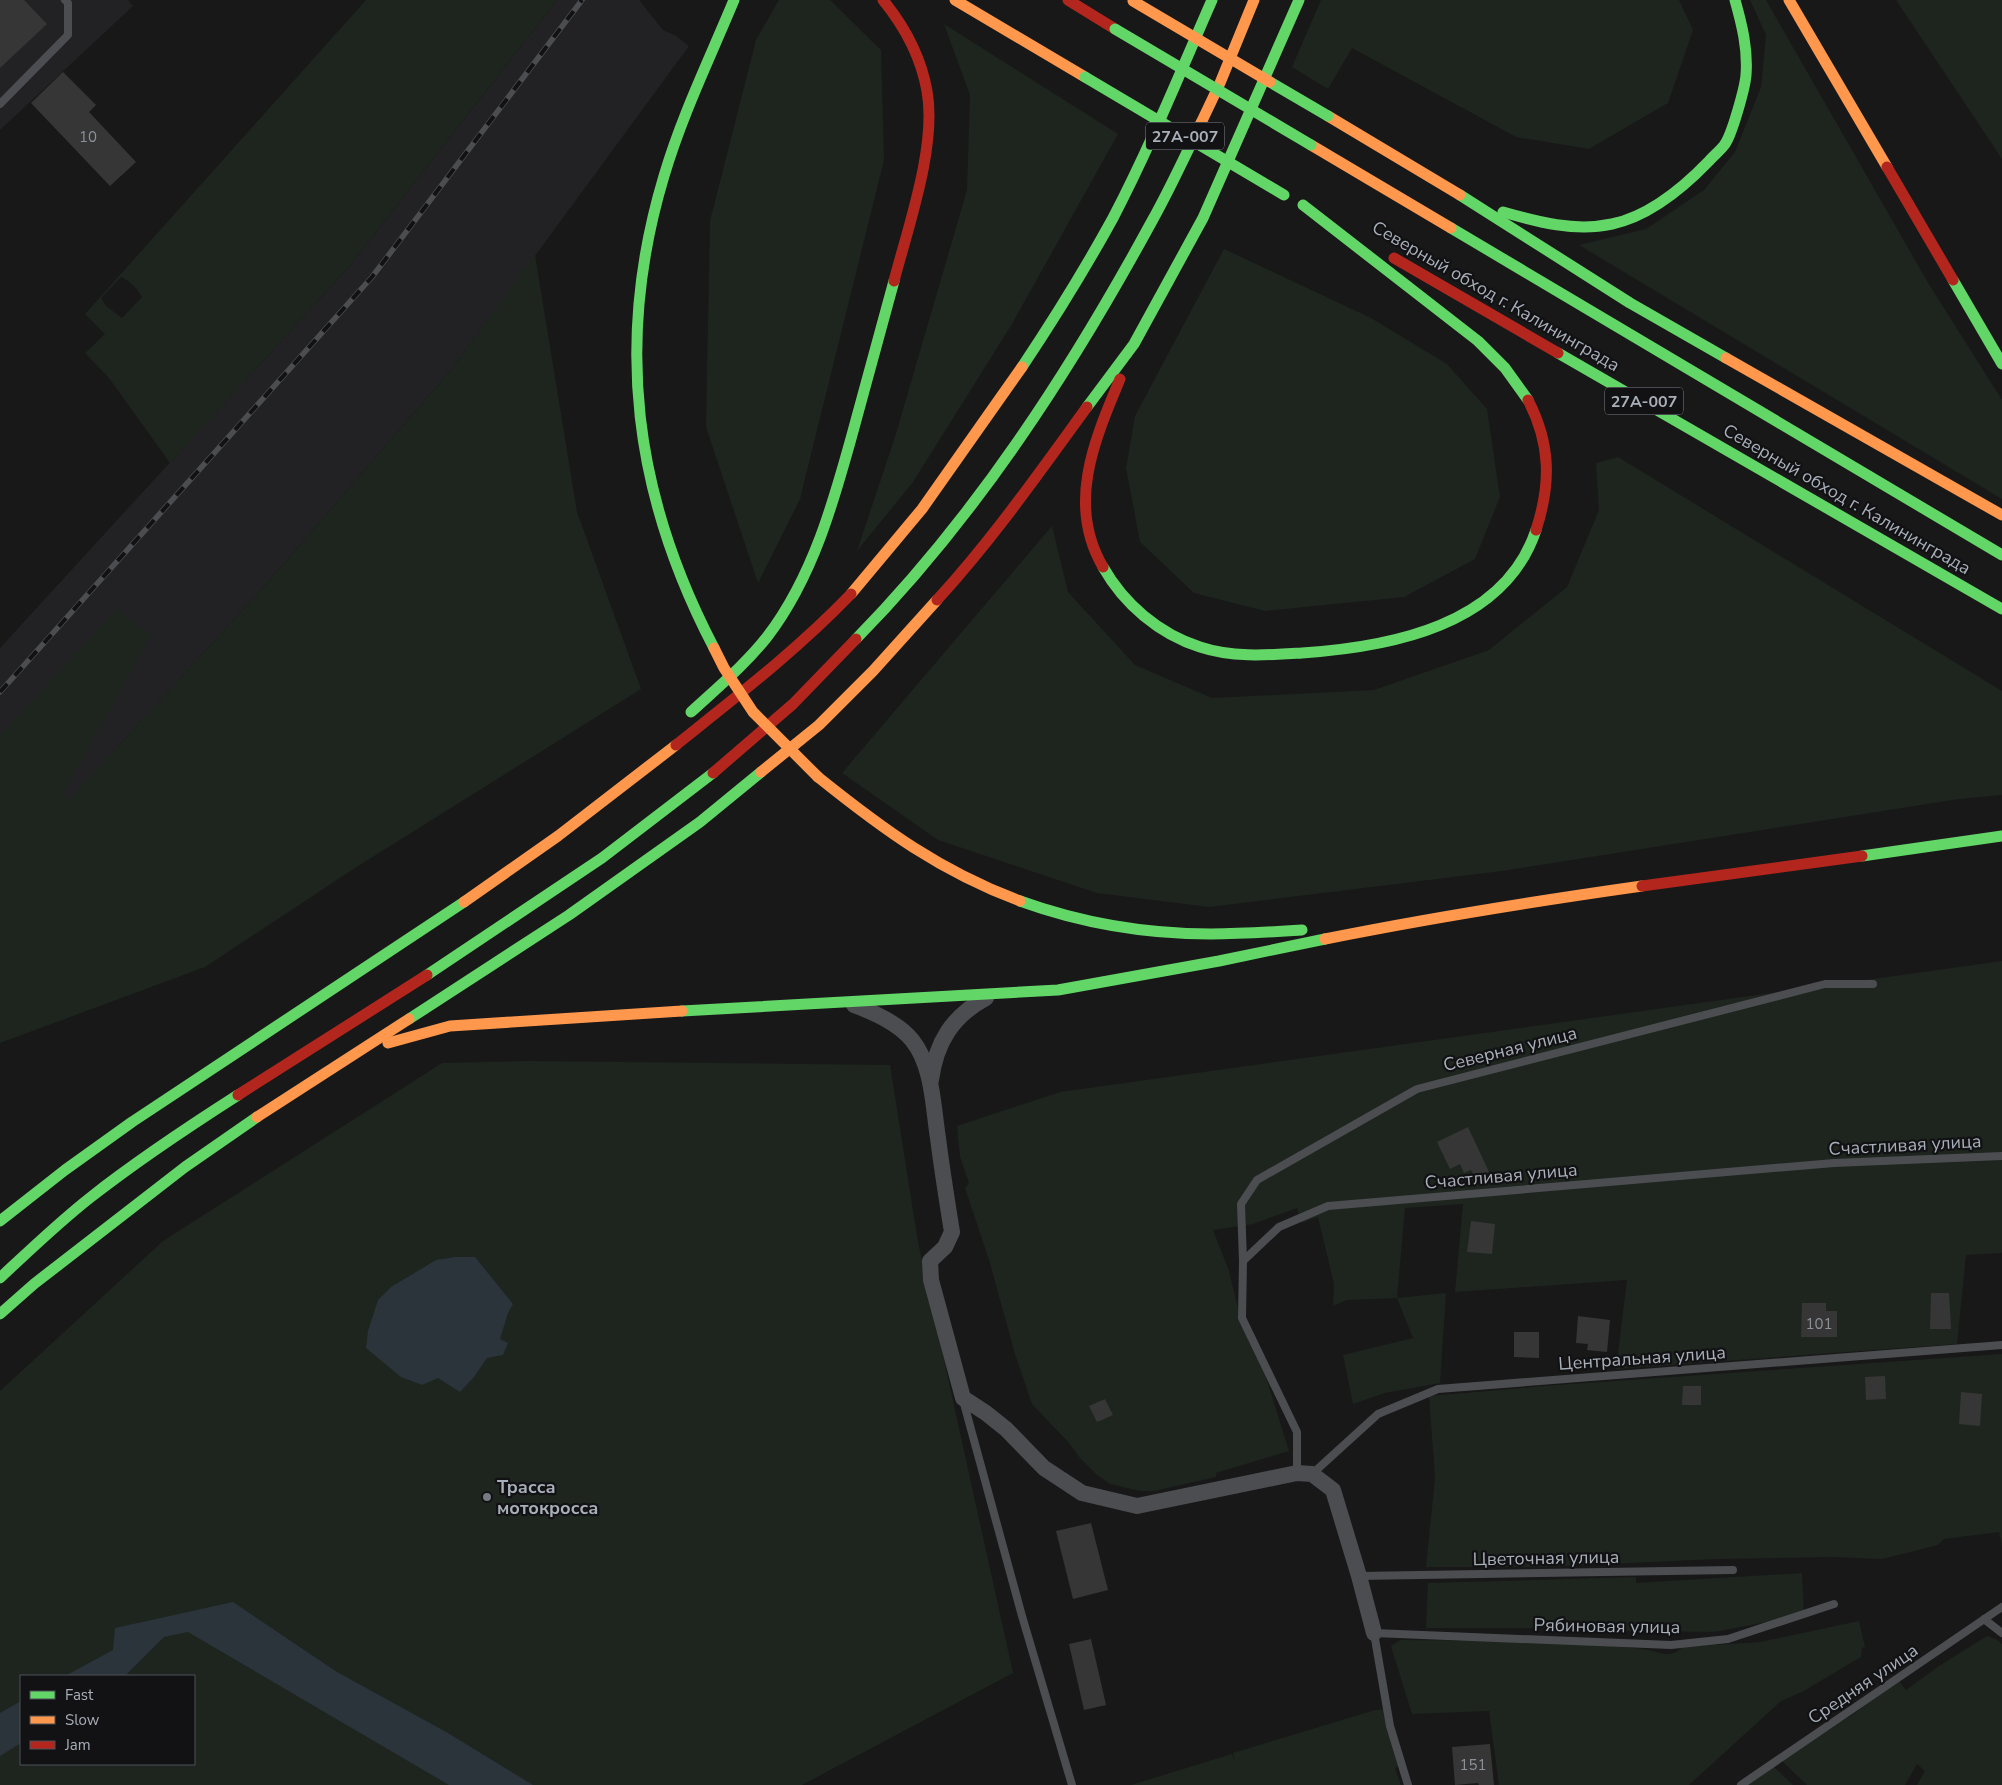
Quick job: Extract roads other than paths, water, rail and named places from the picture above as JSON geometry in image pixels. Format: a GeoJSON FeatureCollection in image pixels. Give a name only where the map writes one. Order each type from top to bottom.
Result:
{"type":"FeatureCollection","features":[{"type":"Feature","properties":{"kind":"highway"},"geometry":{"type":"LineString","coordinates":[[734,0],[677,139],[657,200],[641,278],[636,342],[638,400],[643,438],[657,504],[674,560],[704,630],[724,668],[753,712],[818,777],[899,840],[942,866],[985,887],[1045,908],[1085,920],[1140,929],[1200,934],[1391,926]]}},
{"type":"Feature","properties":{"kind":"highway"},"geometry":{"type":"LineString","coordinates":[[684,718],[752,654],[774,625],[792,596],[808,564],[826,521],[839,481],[919,188],[926,146],[929,108],[918,54],[892,10],[883,0]]}},
{"type":"Feature","properties":{"kind":"highway","name":"Северный обход г. Калининграда"},"geometry":{"type":"LineString","coordinates":[[955,0],[1284,195],[2002,609]]}},
{"type":"Feature","properties":{"kind":"highway","name":"27А-007"},"geometry":{"type":"LineString","coordinates":[[1068,0],[2002,555]]}},
{"type":"Feature","properties":{"kind":"highway"},"geometry":{"type":"LineString","coordinates":[[1132,0],[1471,202],[1630,303],[2002,514]]}},
{"type":"Feature","properties":{"kind":"highway"},"geometry":{"type":"LineString","coordinates":[[0,1221],[71,1165],[135,1120],[317,997],[468,899],[615,795],[781,660],[820,626],[852,594],[899,540],[951,472],[1014,381],[1054,318],[1112,218],[1166,106],[1212,0]]}},
{"type":"Feature","properties":{"kind":"highway"},"geometry":{"type":"LineString","coordinates":[[0,1278],[68,1216],[141,1159],[484,938],[649,825],[730,761],[830,668],[906,585],[957,525],[1024,436],[1071,364],[1122,277],[1186,155],[1210,105],[1254,0]]}},
{"type":"Feature","properties":{"kind":"highway"},"geometry":{"type":"LineString","coordinates":[[1299,0],[1203,218],[1134,344],[1095,443],[1086,480],[1086,507],[1091,540],[1103,569],[1119,594],[1140,614],[1166,632],[1190,644],[1216,651],[1244,655],[1339,650],[1413,637],[1449,623],[1475,608],[1499,590],[1519,567],[1532,546],[1541,520],[1547,491],[1548,463],[1543,436],[1529,401],[1500,360],[1303,205]]}},
{"type":"Feature","properties":{"kind":"highway"},"geometry":{"type":"LineString","coordinates":[[1471,202],[1550,225],[1584,226],[1612,224],[1642,213],[1670,197],[1698,173],[1726,143],[1736,117],[1746,75],[1745,37],[1735,0]]}},
{"type":"Feature","properties":{"kind":"highway"},"geometry":{"type":"LineString","coordinates":[[1789,0],[2002,364]]}},
{"type":"Feature","properties":{"kind":"highway"},"geometry":{"type":"LineString","coordinates":[[0,1314],[41,1278],[185,1167],[252,1120],[569,914],[700,822],[819,725],[914,628],[965,570],[1134,344]]}},
{"type":"Feature","properties":{"kind":"highway"},"geometry":{"type":"LineString","coordinates":[[615,795],[657,744]]}},
{"type":"Feature","properties":{"kind":"highway"},"geometry":{"type":"LineString","coordinates":[[356,1053],[422,1032],[450,1026],[1058,990],[1219,961],[1391,926],[1544,900],[2002,836]]}},
{"type":"Feature","properties":{"kind":"street"},"geometry":{"type":"LineString","coordinates":[[930,1087],[934,1060],[939,1047],[951,1027],[969,1008],[994,994]]}},
{"type":"Feature","properties":{"kind":"street"},"geometry":{"type":"LineString","coordinates":[[847,1003],[876,1015],[912,1039],[924,1061],[930,1087],[952,1232],[945,1247],[930,1261],[931,1280],[963,1398],[986,1412],[1006,1429],[1044,1468],[1082,1493],[1137,1506],[1304,1474],[1333,1490],[1374,1633]]}},
{"type":"Feature","properties":{"kind":"lane"},"geometry":{"type":"LineString","coordinates":[[0,104],[68,35],[68,3],[64,0]]}},
{"type":"Feature","properties":{"kind":"lane","name":"Северная улица"},"geometry":{"type":"LineString","coordinates":[[1243,1261],[1241,1204],[1257,1180],[1417,1089],[1825,984],[1873,984]]}},
{"type":"Feature","properties":{"kind":"lane","name":"Счастливая улица"},"geometry":{"type":"LineString","coordinates":[[1243,1261],[1278,1228],[1328,1206],[1824,1164],[2002,1156]]}},
{"type":"Feature","properties":{"kind":"lane"},"geometry":{"type":"LineString","coordinates":[[1243,1261],[1242,1318],[1296,1432],[1304,1474]]}},
{"type":"Feature","properties":{"kind":"lane","name":"Центральная улица"},"geometry":{"type":"LineString","coordinates":[[1304,1474],[1378,1414],[1438,1389],[2002,1345]]}},
{"type":"Feature","properties":{"kind":"lane"},"geometry":{"type":"LineString","coordinates":[[963,1398],[1022,1616],[1072,1785]]}},
{"type":"Feature","properties":{"kind":"lane","name":"Цветочная улица"},"geometry":{"type":"LineString","coordinates":[[1359,1576],[1734,1570]]}},
{"type":"Feature","properties":{"kind":"lane","name":"Рябиновая улица"},"geometry":{"type":"LineString","coordinates":[[1374,1633],[1671,1644],[1728,1639],[1834,1604]]}},
{"type":"Feature","properties":{"kind":"lane","name":"Средняя улица"},"geometry":{"type":"LineString","coordinates":[[1741,1785],[2002,1607]]}},
{"type":"Feature","properties":{"kind":"lane"},"geometry":{"type":"LineString","coordinates":[[1984,1619],[2002,1633]]}},
{"type":"Feature","properties":{"kind":"lane"},"geometry":{"type":"LineString","coordinates":[[1374,1633],[1390,1726],[1408,1785]]}},
{"type":"Feature","properties":{"kind":"railway"},"geometry":{"type":"LineString","coordinates":[[0,692],[372,277],[582,0]]}},
{"type":"Feature","properties":{"kind":"place","name":"Трасса мотокросса"},"geometry":{"type":"Point","coordinates":[487,1497]}}]}
